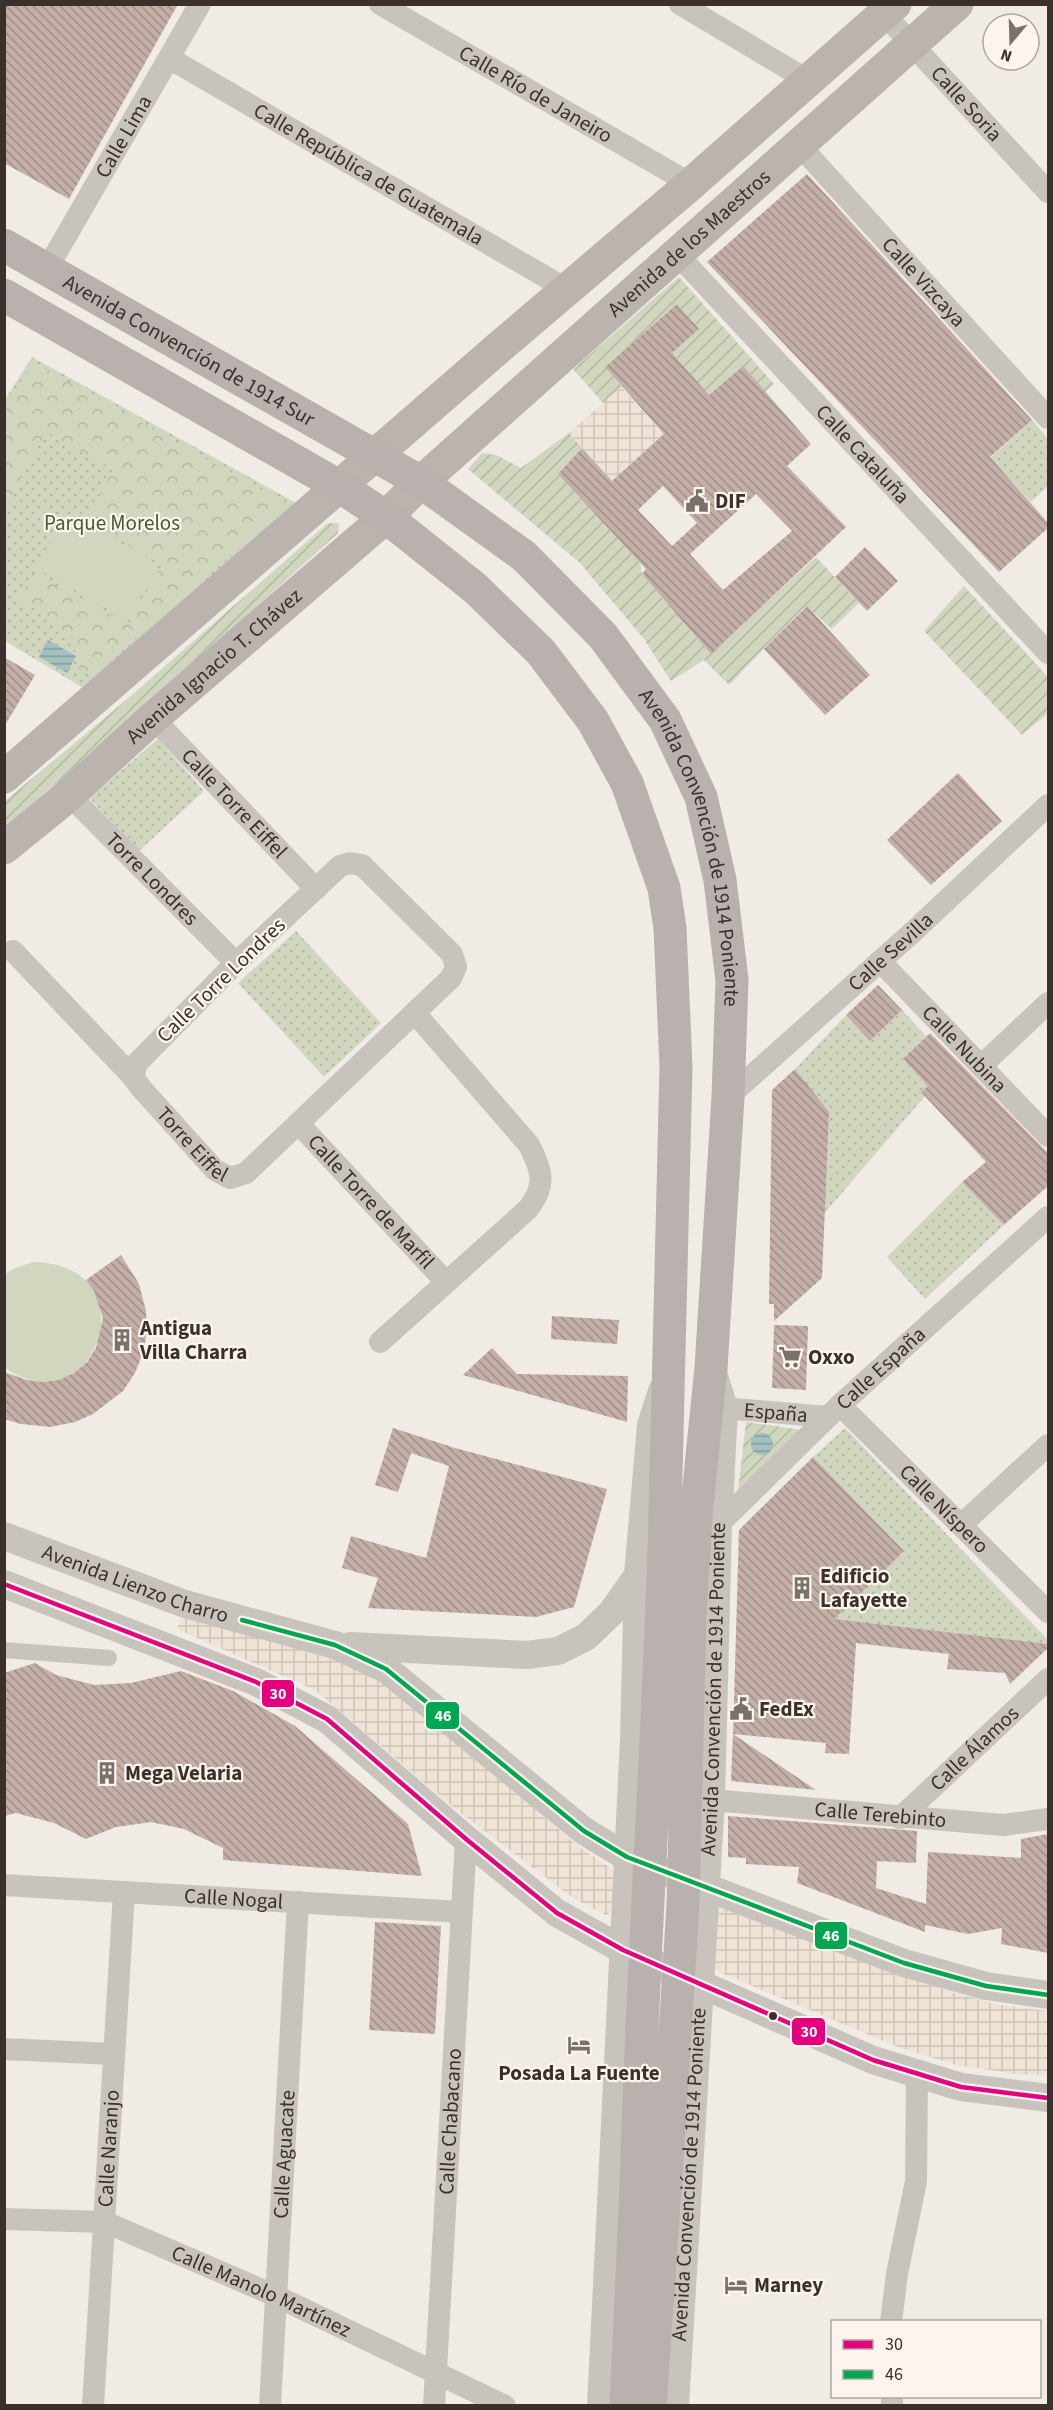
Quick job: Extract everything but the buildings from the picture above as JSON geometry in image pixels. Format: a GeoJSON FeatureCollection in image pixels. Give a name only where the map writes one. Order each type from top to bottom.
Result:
{"type":"FeatureCollection","features":[{"type":"Feature","properties":{"kind":"main road","name":"Avenida de los Maestros"},"geometry":{"type":"LineString","coordinates":[[421,482],[957,4]]}},
{"type":"Feature","properties":{"kind":"main road","name":"Avenida de los Maestros"},"geometry":{"type":"LineString","coordinates":[[374,456],[691,184],[890,9]]}},
{"type":"Feature","properties":{"kind":"main road","name":"Avenida Convención de 1914 Sur"},"geometry":{"type":"LineString","coordinates":[[4,245],[374,456]]}},
{"type":"Feature","properties":{"kind":"main road","name":"Avenida Convención de 1914 Sur"},"geometry":{"type":"LineString","coordinates":[[4,295],[339,486]]}},
{"type":"Feature","properties":{"kind":"main road","name":"Avenida Convención de 1914 Poniente"},"geometry":{"type":"LineString","coordinates":[[374,456],[421,482],[524,556],[603,636],[665,720],[701,797],[720,880],[732,980],[728,1097],[711,1368],[693,1518],[661,1658],[641,1995],[651,2188],[650,2406]]}},
{"type":"Feature","properties":{"kind":"main road"},"geometry":{"type":"LineString","coordinates":[[4,777],[374,456]]}},
{"type":"Feature","properties":{"kind":"main road","name":"Avenida Ignacio T. Chávez"},"geometry":{"type":"LineString","coordinates":[[4,848],[69,795],[153,718],[386,517],[421,482]]}},
{"type":"Feature","properties":{"kind":"main road","name":"Avenida Convención de 1914 Poniente"},"geometry":{"type":"LineString","coordinates":[[339,486],[386,517],[475,588],[541,652],[587,712],[627,783],[664,888],[670,928],[676,1067],[666,1381],[693,1518]]}},
{"type":"Feature","properties":{"kind":"main road","name":"Avenida Convención de 1914 Poniente"},"geometry":{"type":"LineString","coordinates":[[626,2406],[651,2188]]}},
{"type":"Feature","properties":{"kind":"street","name":"Calle Lima"},"geometry":{"type":"LineString","coordinates":[[47,269],[200,4]]}},
{"type":"Feature","properties":{"kind":"street","name":"Calle Río de Janeiro"},"geometry":{"type":"LineString","coordinates":[[380,4],[691,184]]}},
{"type":"Feature","properties":{"kind":"street"},"geometry":{"type":"LineString","coordinates":[[680,4],[809,81]]}},
{"type":"Feature","properties":{"kind":"street","name":"Calle Soria"},"geometry":{"type":"LineString","coordinates":[[890,9],[913,45],[1048,192]]}},
{"type":"Feature","properties":{"kind":"street","name":"Calle República de Guatemala"},"geometry":{"type":"LineString","coordinates":[[169,58],[568,290]]}},
{"type":"Feature","properties":{"kind":"street","name":"Calle Vizcaya"},"geometry":{"type":"LineString","coordinates":[[800,146],[1048,418]]}},
{"type":"Feature","properties":{"kind":"street","name":"Calle Cataluña"},"geometry":{"type":"LineString","coordinates":[[677,254],[1048,653]]}},
{"type":"Feature","properties":{"kind":"street","name":"Calle Torre Eiffel"},"geometry":{"type":"LineString","coordinates":[[153,718],[316,889]]}},
{"type":"Feature","properties":{"kind":"street","name":"Torre Londres"},"geometry":{"type":"LineString","coordinates":[[69,795],[236,963]]}},
{"type":"Feature","properties":{"kind":"street","name":"Calle Sevilla"},"geometry":{"type":"LineString","coordinates":[[728,1097],[880,961],[1048,805]]}},
{"type":"Feature","properties":{"kind":"street","name":"Torre Eiffel"},"geometry":{"type":"LineString","coordinates":[[13,951],[133,1077],[141,1089],[214,1170],[230,1178],[246,1173],[451,978],[456,967],[452,954],[362,865],[350,863],[340,866],[316,889]]}},
{"type":"Feature","properties":{"kind":"street","name":"Calle Torre Londres"},"geometry":{"type":"LineString","coordinates":[[133,1077],[137,1063],[236,963],[316,889]]}},
{"type":"Feature","properties":{"kind":"street","name":"Calle Nubina"},"geometry":{"type":"LineString","coordinates":[[880,961],[1048,1136]]}},
{"type":"Feature","properties":{"kind":"street"},"geometry":{"type":"LineString","coordinates":[[982,1065],[1048,1003]]}},
{"type":"Feature","properties":{"kind":"street"},"geometry":{"type":"LineString","coordinates":[[380,1342],[528,1209],[537,1197],[541,1180],[539,1166],[529,1145],[415,1013]]}},
{"type":"Feature","properties":{"kind":"street","name":"Calle Torre de Marfil"},"geometry":{"type":"LineString","coordinates":[[298,1124],[446,1281]]}},
{"type":"Feature","properties":{"kind":"street","name":"Calle España"},"geometry":{"type":"LineString","coordinates":[[693,1518],[834,1411],[1048,1217]]}},
{"type":"Feature","properties":{"kind":"street","name":"Avenida Convención de 1914 Poniente"},"geometry":{"type":"LineString","coordinates":[[675,2406],[708,1889],[712,1740],[693,1518],[724,1408],[711,1368]]}},
{"type":"Feature","properties":{"kind":"street","name":"Avenida Convención de 1914 Poniente"},"geometry":{"type":"LineString","coordinates":[[601,2406],[634,1740],[638,1575],[651,1425],[666,1381]]}},
{"type":"Feature","properties":{"kind":"street","name":"España"},"geometry":{"type":"LineString","coordinates":[[724,1408],[834,1411]]}},
{"type":"Feature","properties":{"kind":"street","name":"Calle Níspero"},"geometry":{"type":"LineString","coordinates":[[834,1411],[962,1524],[1048,1612]]}},
{"type":"Feature","properties":{"kind":"street"},"geometry":{"type":"LineString","coordinates":[[962,1524],[1048,1445]]}},
{"type":"Feature","properties":{"kind":"street","name":"Avenida Lienzo Charro"},"geometry":{"type":"LineString","coordinates":[[4,1536],[185,1604],[335,1645],[386,1669],[584,1831],[627,1857],[904,1963],[986,1986],[1048,1995]]}},
{"type":"Feature","properties":{"kind":"street"},"geometry":{"type":"LineString","coordinates":[[335,1645],[527,1655],[558,1651],[586,1637],[612,1612],[638,1575]]}},
{"type":"Feature","properties":{"kind":"street"},"geometry":{"type":"LineString","coordinates":[[4,1584],[256,1682],[327,1719],[466,1839],[557,1913],[622,1950],[873,2060],[961,2087],[1048,2098]]}},
{"type":"Feature","properties":{"kind":"street"},"geometry":{"type":"LineString","coordinates":[[4,1650],[109,1658]]}},
{"type":"Feature","properties":{"kind":"street","name":"Calle Álamos"},"geometry":{"type":"LineString","coordinates":[[900,1818],[1048,1679]]}},
{"type":"Feature","properties":{"kind":"street"},"geometry":{"type":"LineString","coordinates":[[634,1740],[646,1752],[662,1760],[675,1761],[695,1755],[712,1740]]}},
{"type":"Feature","properties":{"kind":"street","name":"Calle Terebinto"},"geometry":{"type":"LineString","coordinates":[[711,1800],[900,1818],[1003,1825],[1048,1819]]}},
{"type":"Feature","properties":{"kind":"street","name":"Calle Chabacano"},"geometry":{"type":"LineString","coordinates":[[434,2406],[466,1839]]}},
{"type":"Feature","properties":{"kind":"street","name":"Calle Nogal"},"geometry":{"type":"LineString","coordinates":[[4,1885],[461,1912]]}},
{"type":"Feature","properties":{"kind":"street","name":"Calle Naranjo"},"geometry":{"type":"LineString","coordinates":[[93,2406],[124,1892]]}},
{"type":"Feature","properties":{"kind":"street","name":"Calle Aguacate"},"geometry":{"type":"LineString","coordinates":[[270,2406],[298,1902]]}},
{"type":"Feature","properties":{"kind":"street"},"geometry":{"type":"LineString","coordinates":[[618,2029],[644,2013],[659,2010],[677,2016],[694,2027],[699,2038]]}},
{"type":"Feature","properties":{"kind":"street"},"geometry":{"type":"LineString","coordinates":[[4,2049],[113,2054]]}},
{"type":"Feature","properties":{"kind":"street"},"geometry":{"type":"LineString","coordinates":[[891,2320],[897,2274],[916,2181],[917,2075]]}},
{"type":"Feature","properties":{"kind":"street","name":"Calle Manolo Martínez"},"geometry":{"type":"LineString","coordinates":[[4,2219],[105,2222],[276,2296],[505,2406]]}},
{"type":"Feature","properties":{"kind":"green space"},"geometry":{"type":"Polygon","coordinates":[[[679,277],[774,384],[765,392],[743,366],[709,395],[672,353],[699,329],[677,304],[605,367],[622,387],[603,403],[573,369],[679,277]]]}},
{"type":"Feature","properties":{"kind":"green space","name":"Parque Morelos"},"geometry":{"type":"Polygon","coordinates":[[[32,357],[298,504],[85,689],[5,641],[4,401],[32,357]]]}},
{"type":"Feature","properties":{"kind":"green space"},"geometry":{"type":"Polygon","coordinates":[[[33,362],[289,505],[92,677],[77,667],[74,640],[45,614],[17,599],[34,573],[128,624],[162,565],[88,520],[113,469],[46,432],[5,512],[5,408],[33,362]]]}},
{"type":"Feature","properties":{"kind":"green space"},"geometry":{"type":"Polygon","coordinates":[[[1032,420],[1048,439],[1048,486],[1031,502],[990,458],[1032,420]]]}},
{"type":"Feature","properties":{"kind":"green space"},"geometry":{"type":"Polygon","coordinates":[[[569,433],[582,448],[558,474],[640,562],[642,574],[710,653],[816,557],[859,603],[832,629],[806,606],[729,685],[704,660],[671,681],[644,639],[580,563],[468,469],[482,453],[496,455],[521,468],[569,433]]]}},
{"type":"Feature","properties":{"kind":"green space"},"geometry":{"type":"Polygon","coordinates":[[[67,513],[159,565],[127,620],[36,568],[67,513]]]}},
{"type":"Feature","properties":{"kind":"green space"},"geometry":{"type":"Polygon","coordinates":[[[328,523],[339,523],[338,533],[143,710],[5,827],[5,801],[125,701],[328,523]]]}},
{"type":"Feature","properties":{"kind":"green space"},"geometry":{"type":"Polygon","coordinates":[[[964,586],[1048,677],[1048,713],[1022,735],[924,631],[964,586]]]}},
{"type":"Feature","properties":{"kind":"green space"},"geometry":{"type":"Polygon","coordinates":[[[158,739],[204,791],[139,851],[89,798],[158,739]]]}},
{"type":"Feature","properties":{"kind":"green space"},"geometry":{"type":"Polygon","coordinates":[[[296,931],[381,1023],[324,1077],[238,983],[296,931]]]}},
{"type":"Feature","properties":{"kind":"green space"},"geometry":{"type":"Polygon","coordinates":[[[902,1010],[926,1036],[903,1059],[928,1086],[921,1092],[925,1096],[823,1215],[829,1112],[795,1069],[846,1015],[870,1041],[902,1010]]]}},
{"type":"Feature","properties":{"kind":"green space"},"geometry":{"type":"Polygon","coordinates":[[[962,1182],[1004,1225],[925,1299],[887,1257],[962,1182]]]}},
{"type":"Feature","properties":{"kind":"green space"},"geometry":{"type":"Polygon","coordinates":[[[33,1262],[70,1270],[92,1288],[101,1313],[98,1339],[85,1362],[65,1378],[37,1381],[5,1368],[4,1275],[15,1268],[33,1262]]]}},
{"type":"Feature","properties":{"kind":"green space"},"geometry":{"type":"Polygon","coordinates":[[[746,1422],[803,1430],[738,1491],[746,1422]]]}},
{"type":"Feature","properties":{"kind":"green space"},"geometry":{"type":"Polygon","coordinates":[[[845,1428],[1048,1640],[1048,1644],[826,1621],[904,1551],[813,1457],[845,1428]]]}},
{"type":"Feature","properties":{"kind":"shaded area"},"geometry":{"type":"Polygon","coordinates":[[[621,387],[664,434],[612,481],[569,433],[621,387]]]}},
{"type":"Feature","properties":{"kind":"shaded area"},"geometry":{"type":"Polygon","coordinates":[[[182,1614],[353,1663],[405,1695],[579,1847],[615,1871],[614,1911],[606,1915],[573,1898],[453,1807],[315,1690],[177,1629],[182,1614]]]}},
{"type":"Feature","properties":{"kind":"shaded area"},"geometry":{"type":"Polygon","coordinates":[[[711,1908],[729,1910],[957,1994],[1001,2005],[1048,2011],[1048,2075],[1017,2074],[956,2065],[898,2047],[719,1972],[708,1964],[711,1908]]]}},
{"type":"Feature","properties":{"kind":"water"},"geometry":{"type":"Polygon","coordinates":[[[48,640],[76,656],[67,673],[39,657],[48,640]]]}},
{"type":"Feature","properties":{"kind":"water"},"geometry":{"type":"Polygon","coordinates":[[[762,1433],[770,1436],[773,1444],[770,1452],[762,1455],[754,1452],[751,1444],[754,1436],[762,1433]]]}},
{"type":"Feature","properties":{"kind":"transit line","name":"30"},"geometry":{"type":"LineString","coordinates":[[4,1584],[256,1682],[327,1719],[466,1839],[557,1913],[623,1950],[873,2060],[961,2087],[1048,2098]]}},
{"type":"Feature","properties":{"kind":"transit line","name":"46"},"geometry":{"type":"LineString","coordinates":[[242,1620],[335,1645],[386,1669],[584,1831],[627,1857],[904,1963],[986,1986],[1048,1995]]}},
{"type":"Feature","properties":{"kind":"place","name":"DIF"},"geometry":{"type":"Point","coordinates":[697,501]}},
{"type":"Feature","properties":{"kind":"place","name":"Antigua Villa Charra"},"geometry":{"type":"Point","coordinates":[122,1340]}},
{"type":"Feature","properties":{"kind":"place","name":"Oxxo"},"geometry":{"type":"Point","coordinates":[790,1357]}},
{"type":"Feature","properties":{"kind":"place","name":"Edificio Lafayette"},"geometry":{"type":"Point","coordinates":[802,1588]}},
{"type":"Feature","properties":{"kind":"place","name":"FedEx"},"geometry":{"type":"Point","coordinates":[741,1709]}},
{"type":"Feature","properties":{"kind":"place","name":"Mega Velaria"},"geometry":{"type":"Point","coordinates":[107,1773]}},
{"type":"Feature","properties":{"kind":"place","name":"Posada La Fuente"},"geometry":{"type":"Point","coordinates":[579,2045]}},
{"type":"Feature","properties":{"kind":"place","name":"Marney"},"geometry":{"type":"Point","coordinates":[736,2285]}}]}
